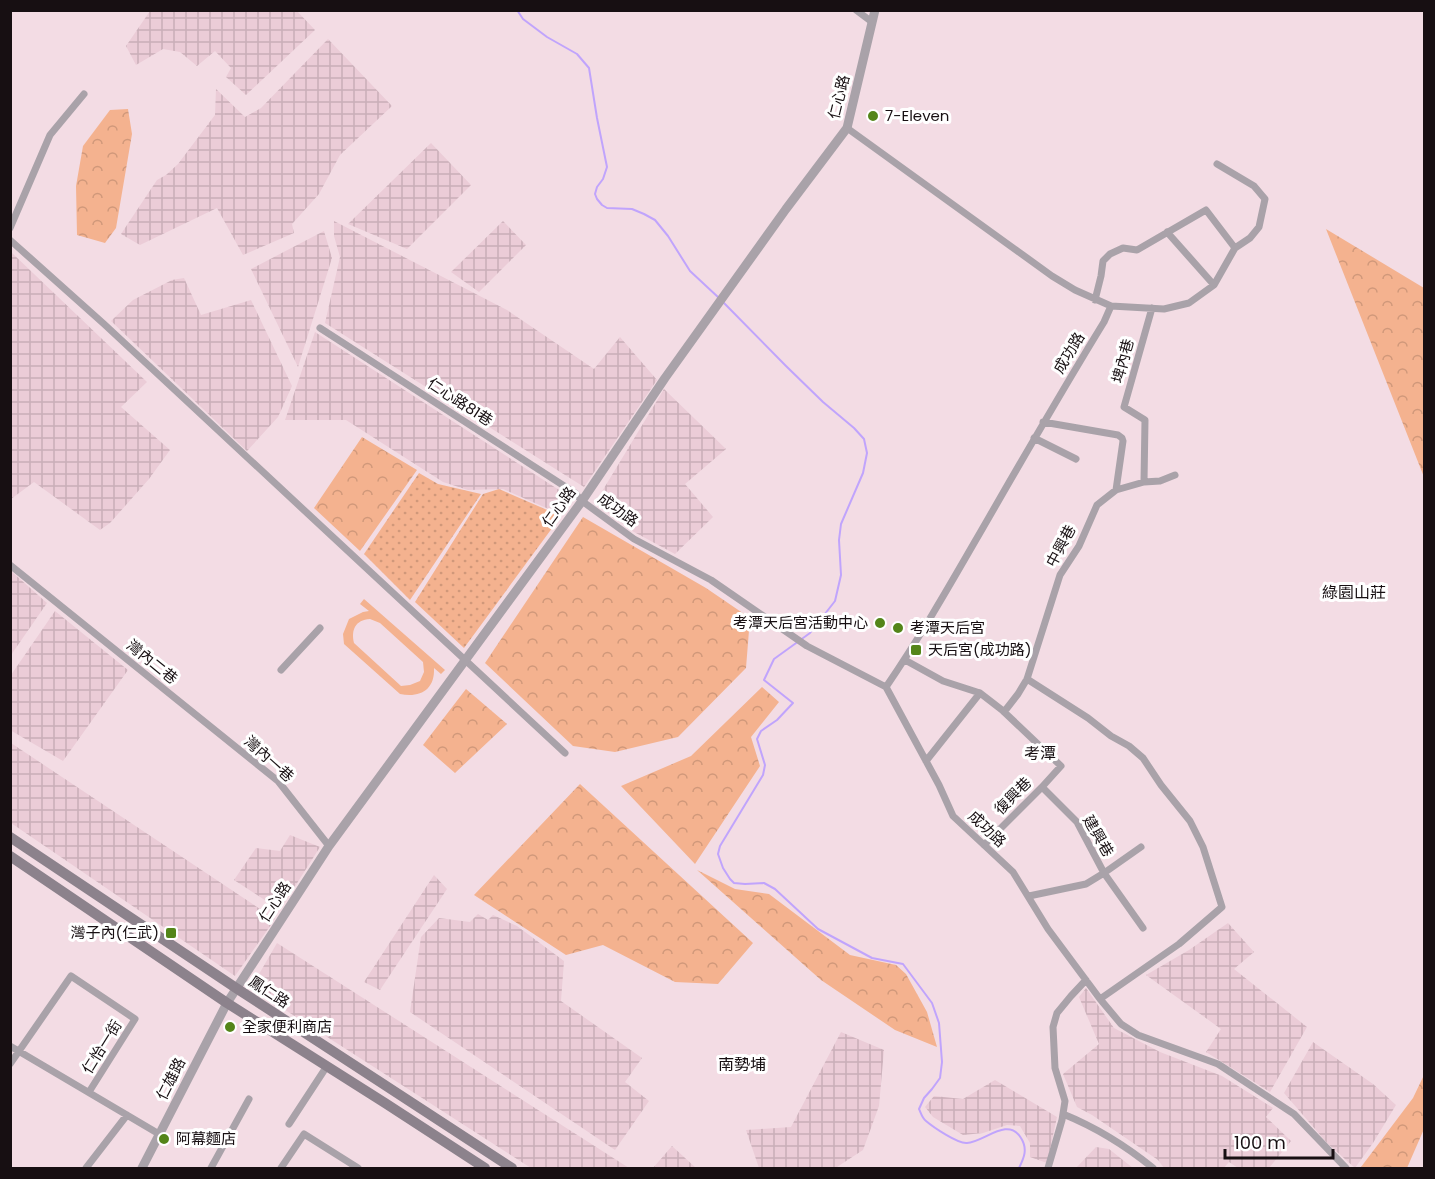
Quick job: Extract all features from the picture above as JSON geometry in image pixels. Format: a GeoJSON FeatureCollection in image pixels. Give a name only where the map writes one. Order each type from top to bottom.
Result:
{"type":"FeatureCollection","features":[{"type":"Feature","properties":{"kind":"main road","name":"鳳仁路"},"geometry":{"type":"LineString","coordinates":[[10,837],[512,1168]]}},
{"type":"Feature","properties":{"kind":"main road"},"geometry":{"type":"LineString","coordinates":[[10,856],[227,1003],[485,1168]]}},
{"type":"Feature","properties":{"kind":"street"},"geometry":{"type":"LineString","coordinates":[[856,10],[872,22]]}},
{"type":"Feature","properties":{"kind":"street","name":"仁心路"},"geometry":{"type":"LineString","coordinates":[[227,1003],[329,846],[582,501],[717,305],[848,128],[875,10]]}},
{"type":"Feature","properties":{"kind":"street"},"geometry":{"type":"LineString","coordinates":[[10,228],[50,135],[84,94]]}},
{"type":"Feature","properties":{"kind":"street"},"geometry":{"type":"LineString","coordinates":[[848,128],[1052,276],[1075,290],[1111,306],[1164,309],[1189,303],[1214,285],[1235,248],[1250,238],[1259,227],[1265,199],[1254,186],[1217,164]]}},
{"type":"Feature","properties":{"kind":"street"},"geometry":{"type":"LineString","coordinates":[[1095,300],[1103,261],[1110,254],[1123,248],[1137,250],[1206,210],[1235,248]]}},
{"type":"Feature","properties":{"kind":"street"},"geometry":{"type":"LineString","coordinates":[[1167,232],[1214,285]]}},
{"type":"Feature","properties":{"kind":"street"},"geometry":{"type":"LineString","coordinates":[[10,240],[75,297],[564,753]]}},
{"type":"Feature","properties":{"kind":"street","name":"成功路"},"geometry":{"type":"LineString","coordinates":[[886,687],[940,602],[1043,422],[1104,322],[1111,306]]}},
{"type":"Feature","properties":{"kind":"street","name":"埤內巷"},"geometry":{"type":"LineString","coordinates":[[1144,482],[1145,420],[1124,407],[1152,308]]}},
{"type":"Feature","properties":{"kind":"street","name":"仁心路81巷"},"geometry":{"type":"LineString","coordinates":[[320,328],[575,493],[582,501]]}},
{"type":"Feature","properties":{"kind":"street"},"geometry":{"type":"LineString","coordinates":[[1043,422],[1118,435],[1122,438],[1116,490]]}},
{"type":"Feature","properties":{"kind":"street"},"geometry":{"type":"LineString","coordinates":[[1034,438],[1076,459]]}},
{"type":"Feature","properties":{"kind":"street","name":"中興巷"},"geometry":{"type":"LineString","coordinates":[[1004,712],[1027,679],[1060,575],[1079,546],[1097,505],[1116,490],[1175,476]]}},
{"type":"Feature","properties":{"kind":"street","name":"成功路"},"geometry":{"type":"LineString","coordinates":[[582,501],[634,539],[711,580],[807,646],[886,687],[939,785],[953,816],[1013,872],[1048,929],[1121,1024],[1138,1035],[1218,1064],[1294,1114],[1347,1168]]}},
{"type":"Feature","properties":{"kind":"street","name":"灣內二巷"},"geometry":{"type":"LineString","coordinates":[[10,565],[181,703]]}},
{"type":"Feature","properties":{"kind":"street"},"geometry":{"type":"LineString","coordinates":[[281,670],[320,628]]}},
{"type":"Feature","properties":{"kind":"street"},"geometry":{"type":"LineString","coordinates":[[905,660],[943,681],[980,693],[1004,712]]}},
{"type":"Feature","properties":{"kind":"street"},"geometry":{"type":"LineString","coordinates":[[1027,679],[1088,718],[1143,758],[1190,821],[1203,847],[1222,907],[1179,944],[1100,999]]}},
{"type":"Feature","properties":{"kind":"street"},"geometry":{"type":"LineString","coordinates":[[926,761],[980,693]]}},
{"type":"Feature","properties":{"kind":"street","name":"灣內一巷"},"geometry":{"type":"LineString","coordinates":[[181,703],[278,781],[329,846]]}},
{"type":"Feature","properties":{"kind":"street","name":"復興巷"},"geometry":{"type":"LineString","coordinates":[[984,845],[1061,766],[1004,712]]}},
{"type":"Feature","properties":{"kind":"street","name":"建興巷"},"geometry":{"type":"LineString","coordinates":[[1042,787],[1077,822],[1104,873],[1143,928]]}},
{"type":"Feature","properties":{"kind":"street","name":"建興巷"},"geometry":{"type":"LineString","coordinates":[[1029,896],[1086,884],[1141,848]]}},
{"type":"Feature","properties":{"kind":"street","name":"仁怡一街"},"geometry":{"type":"LineString","coordinates":[[10,1064],[71,976],[135,1019],[89,1092]]}},
{"type":"Feature","properties":{"kind":"street"},"geometry":{"type":"LineString","coordinates":[[1048,1168],[1065,1101],[1055,1068],[1053,1027],[1057,1014],[1086,980]]}},
{"type":"Feature","properties":{"kind":"street","name":"仁雄路"},"geometry":{"type":"LineString","coordinates":[[142,1168],[227,1003]]}},
{"type":"Feature","properties":{"kind":"street"},"geometry":{"type":"LineString","coordinates":[[10,1046],[159,1134]]}},
{"type":"Feature","properties":{"kind":"street"},"geometry":{"type":"LineString","coordinates":[[289,1125],[327,1066]]}},
{"type":"Feature","properties":{"kind":"street"},"geometry":{"type":"LineString","coordinates":[[211,1168],[249,1099]]}},
{"type":"Feature","properties":{"kind":"street"},"geometry":{"type":"LineString","coordinates":[[1063,1114],[1076,1119],[1133,1152],[1153,1168]]}},
{"type":"Feature","properties":{"kind":"street"},"geometry":{"type":"LineString","coordinates":[[86,1168],[127,1115]]}},
{"type":"Feature","properties":{"kind":"street"},"geometry":{"type":"LineString","coordinates":[[281,1168],[304,1134],[358,1168]]}},
{"type":"Feature","properties":{"kind":"shaded area"},"geometry":{"type":"Polygon","coordinates":[[[150,11],[297,11],[315,30],[246,95],[226,77],[231,68],[215,51],[197,66],[180,52],[163,49],[136,65],[126,46],[150,11]]]}},
{"type":"Feature","properties":{"kind":"shaded area"},"geometry":{"type":"Polygon","coordinates":[[[328,39],[392,106],[340,155],[319,194],[292,224],[294,233],[243,255],[217,208],[140,245],[121,234],[157,180],[178,164],[215,115],[216,89],[245,117],[261,108],[328,39]]]}},
{"type":"Feature","properties":{"kind":"shaded area"},"geometry":{"type":"Polygon","coordinates":[[[431,143],[471,185],[407,249],[348,224],[431,143]]]}},
{"type":"Feature","properties":{"kind":"shaded area"},"geometry":{"type":"Polygon","coordinates":[[[334,221],[507,310],[594,369],[620,337],[657,380],[584,487],[325,323],[340,257],[334,236],[334,221]]]}},
{"type":"Feature","properties":{"kind":"shaded area"},"geometry":{"type":"Polygon","coordinates":[[[503,221],[526,245],[479,292],[451,272],[503,221]]]}},
{"type":"Feature","properties":{"kind":"shaded area"},"geometry":{"type":"Polygon","coordinates":[[[324,231],[332,258],[298,367],[251,269],[324,231]]]}},
{"type":"Feature","properties":{"kind":"shaded area"},"geometry":{"type":"Polygon","coordinates":[[[11,252],[147,382],[121,407],[170,450],[149,479],[110,523],[100,530],[34,482],[11,499],[11,252]]]}},
{"type":"Feature","properties":{"kind":"shaded area"},"geometry":{"type":"Polygon","coordinates":[[[184,278],[201,315],[251,300],[292,386],[278,417],[247,451],[111,321],[133,300],[172,280],[184,278]]]}},
{"type":"Feature","properties":{"kind":"shaded area"},"geometry":{"type":"Polygon","coordinates":[[[315,332],[570,497],[560,514],[503,489],[468,490],[443,482],[346,420],[285,420],[315,332]]]}},
{"type":"Feature","properties":{"kind":"shaded area"},"geometry":{"type":"Polygon","coordinates":[[[664,389],[726,449],[685,484],[713,517],[675,554],[634,532],[595,503],[664,389]]]}},
{"type":"Feature","properties":{"kind":"shaded area"},"geometry":{"type":"Polygon","coordinates":[[[11,571],[47,603],[11,655],[11,571]]]}},
{"type":"Feature","properties":{"kind":"shaded area"},"geometry":{"type":"Polygon","coordinates":[[[55,611],[128,670],[63,761],[10,730],[11,675],[55,611]]]}},
{"type":"Feature","properties":{"kind":"shaded area"},"geometry":{"type":"Polygon","coordinates":[[[11,743],[275,919],[235,976],[11,823],[11,743]]]}},
{"type":"Feature","properties":{"kind":"shaded area"},"geometry":{"type":"Polygon","coordinates":[[[290,835],[320,847],[280,910],[234,880],[256,848],[280,851],[290,835]]]}},
{"type":"Feature","properties":{"kind":"shaded area"},"geometry":{"type":"Polygon","coordinates":[[[434,875],[447,889],[380,990],[364,982],[434,875]]]}},
{"type":"Feature","properties":{"kind":"shaded area"},"geometry":{"type":"Polygon","coordinates":[[[478,914],[488,920],[493,915],[517,926],[564,961],[561,1001],[642,1058],[625,1082],[649,1101],[615,1150],[410,1012],[421,937],[439,918],[470,922],[478,914]]]}},
{"type":"Feature","properties":{"kind":"shaded area"},"geometry":{"type":"Polygon","coordinates":[[[1228,923],[1254,952],[1234,969],[1307,1027],[1270,1092],[1206,1052],[1221,1029],[1146,975],[1189,950],[1228,923]]]}},
{"type":"Feature","properties":{"kind":"shaded area"},"geometry":{"type":"Polygon","coordinates":[[[277,943],[629,1168],[531,1168],[251,988],[277,943]]]}},
{"type":"Feature","properties":{"kind":"shaded area"},"geometry":{"type":"Polygon","coordinates":[[[1086,988],[1114,1028],[1160,1052],[1222,1076],[1273,1108],[1266,1117],[1291,1141],[1269,1168],[1238,1168],[1229,1162],[1224,1168],[1164,1168],[1158,1160],[1077,1107],[1063,1074],[1099,1044],[1079,997],[1086,988]]]}},
{"type":"Feature","properties":{"kind":"shaded area"},"geometry":{"type":"Polygon","coordinates":[[[841,1032],[884,1050],[879,1106],[863,1150],[837,1167],[759,1168],[746,1130],[791,1127],[841,1032]]]}},
{"type":"Feature","properties":{"kind":"shaded area"},"geometry":{"type":"Polygon","coordinates":[[[1313,1042],[1373,1084],[1396,1105],[1355,1168],[1327,1143],[1284,1093],[1313,1042]]]}},
{"type":"Feature","properties":{"kind":"shaded area"},"geometry":{"type":"Polygon","coordinates":[[[995,1080],[1057,1117],[1047,1163],[1030,1157],[1030,1143],[1020,1126],[1007,1125],[983,1133],[963,1135],[933,1117],[925,1107],[934,1096],[963,1099],[995,1080]]]}},
{"type":"Feature","properties":{"kind":"shaded area"},"geometry":{"type":"Polygon","coordinates":[[[672,1146],[696,1168],[653,1168],[672,1146]]]}},
{"type":"Feature","properties":{"kind":"shaded area"},"geometry":{"type":"Polygon","coordinates":[[[1096,1147],[1109,1149],[1133,1168],[1076,1168],[1096,1147]]]}},
{"type":"Feature","properties":{"kind":"green space"},"geometry":{"type":"Polygon","coordinates":[[[128,109],[132,134],[116,228],[105,243],[77,235],[76,186],[83,146],[110,110],[128,109]]]}},
{"type":"Feature","properties":{"kind":"green space"},"geometry":{"type":"Polygon","coordinates":[[[1326,229],[1424,288],[1424,477],[1326,229]]]}},
{"type":"Feature","properties":{"kind":"green space"},"geometry":{"type":"Polygon","coordinates":[[[362,437],[417,470],[360,551],[314,508],[362,437]]]}},
{"type":"Feature","properties":{"kind":"green space"},"geometry":{"type":"Polygon","coordinates":[[[419,473],[438,484],[481,494],[410,600],[364,554],[419,473]]]}},
{"type":"Feature","properties":{"kind":"green space"},"geometry":{"type":"Polygon","coordinates":[[[499,489],[561,516],[464,648],[415,602],[483,494],[499,489]]]}},
{"type":"Feature","properties":{"kind":"green space"},"geometry":{"type":"Polygon","coordinates":[[[583,517],[706,588],[750,618],[746,668],[678,737],[615,752],[573,746],[485,663],[583,517]]]}},
{"type":"Feature","properties":{"kind":"green space"},"geometry":{"type":"Polygon","coordinates":[[[364,599],[445,670],[441,674],[434,668],[432,682],[425,691],[414,695],[400,694],[344,644],[343,634],[349,619],[369,611],[360,604],[364,599]],[[370,619],[361,621],[355,626],[354,643],[401,686],[420,681],[424,672],[423,662],[380,623],[370,619]]]}},
{"type":"Feature","properties":{"kind":"green space"},"geometry":{"type":"Polygon","coordinates":[[[762,687],[779,702],[751,737],[760,766],[695,864],[621,786],[691,756],[762,687]]]}},
{"type":"Feature","properties":{"kind":"green space"},"geometry":{"type":"Polygon","coordinates":[[[466,689],[507,724],[455,773],[423,745],[466,689]]]}},
{"type":"Feature","properties":{"kind":"green space"},"geometry":{"type":"Polygon","coordinates":[[[580,784],[753,943],[718,984],[675,982],[603,945],[566,955],[474,895],[580,784]]]}},
{"type":"Feature","properties":{"kind":"green space"},"geometry":{"type":"Polygon","coordinates":[[[697,870],[735,889],[769,894],[850,955],[896,965],[906,974],[927,1012],[937,1047],[895,1030],[821,980],[697,870]]]}},
{"type":"Feature","properties":{"kind":"green space"},"geometry":{"type":"Polygon","coordinates":[[[1424,1075],[1424,1129],[1407,1168],[1362,1168],[1413,1098],[1424,1075]]]}},
{"type":"Feature","properties":{"kind":"waterway"},"geometry":{"type":"LineString","coordinates":[[517,10],[523,19],[547,37],[577,54],[589,68],[607,167],[597,187],[595,194],[597,199],[607,208],[632,209],[655,220],[690,271],[719,298]]}},
{"type":"Feature","properties":{"kind":"waterway"},"geometry":{"type":"LineString","coordinates":[[723,302],[823,402],[854,428],[864,439],[867,453],[863,473],[841,524],[839,540],[841,575],[835,601],[810,633],[774,659],[764,680],[793,703],[777,720],[761,731],[757,739],[765,765],[763,775],[720,846],[718,854],[723,868],[734,883],[764,883],[775,889],[818,929],[872,958],[903,964],[932,1003],[939,1023],[942,1062],[940,1078],[924,1098],[919,1109],[923,1117],[940,1131],[963,1143],[974,1142],[1003,1130],[1009,1129],[1016,1132],[1025,1150],[1019,1168]]}},
{"type":"Feature","properties":{"kind":"place","name":"7-Eleven"},"geometry":{"type":"Point","coordinates":[873,116]}},
{"type":"Feature","properties":{"kind":"place","name":"考潭天后宮活動中心"},"geometry":{"type":"Point","coordinates":[880,623]}},
{"type":"Feature","properties":{"kind":"place","name":"考潭天后宮"},"geometry":{"type":"Point","coordinates":[898,628]}},
{"type":"Feature","properties":{"kind":"place","name":"天后宮(成功路)"},"geometry":{"type":"Point","coordinates":[916,650]}},
{"type":"Feature","properties":{"kind":"place","name":"灣子內(仁武)"},"geometry":{"type":"Point","coordinates":[171,933]}},
{"type":"Feature","properties":{"kind":"place","name":"全家便利商店"},"geometry":{"type":"Point","coordinates":[230,1027]}},
{"type":"Feature","properties":{"kind":"place","name":"阿幕麵店"},"geometry":{"type":"Point","coordinates":[164,1139]}},
{"type":"Feature","properties":{"kind":"district","name":"綠園山莊"},"geometry":{"type":"Point","coordinates":[1354,592]}},
{"type":"Feature","properties":{"kind":"district","name":"考潭"},"geometry":{"type":"Point","coordinates":[1040,753]}},
{"type":"Feature","properties":{"kind":"district","name":"南勢埔"},"geometry":{"type":"Point","coordinates":[742,1064]}}]}
